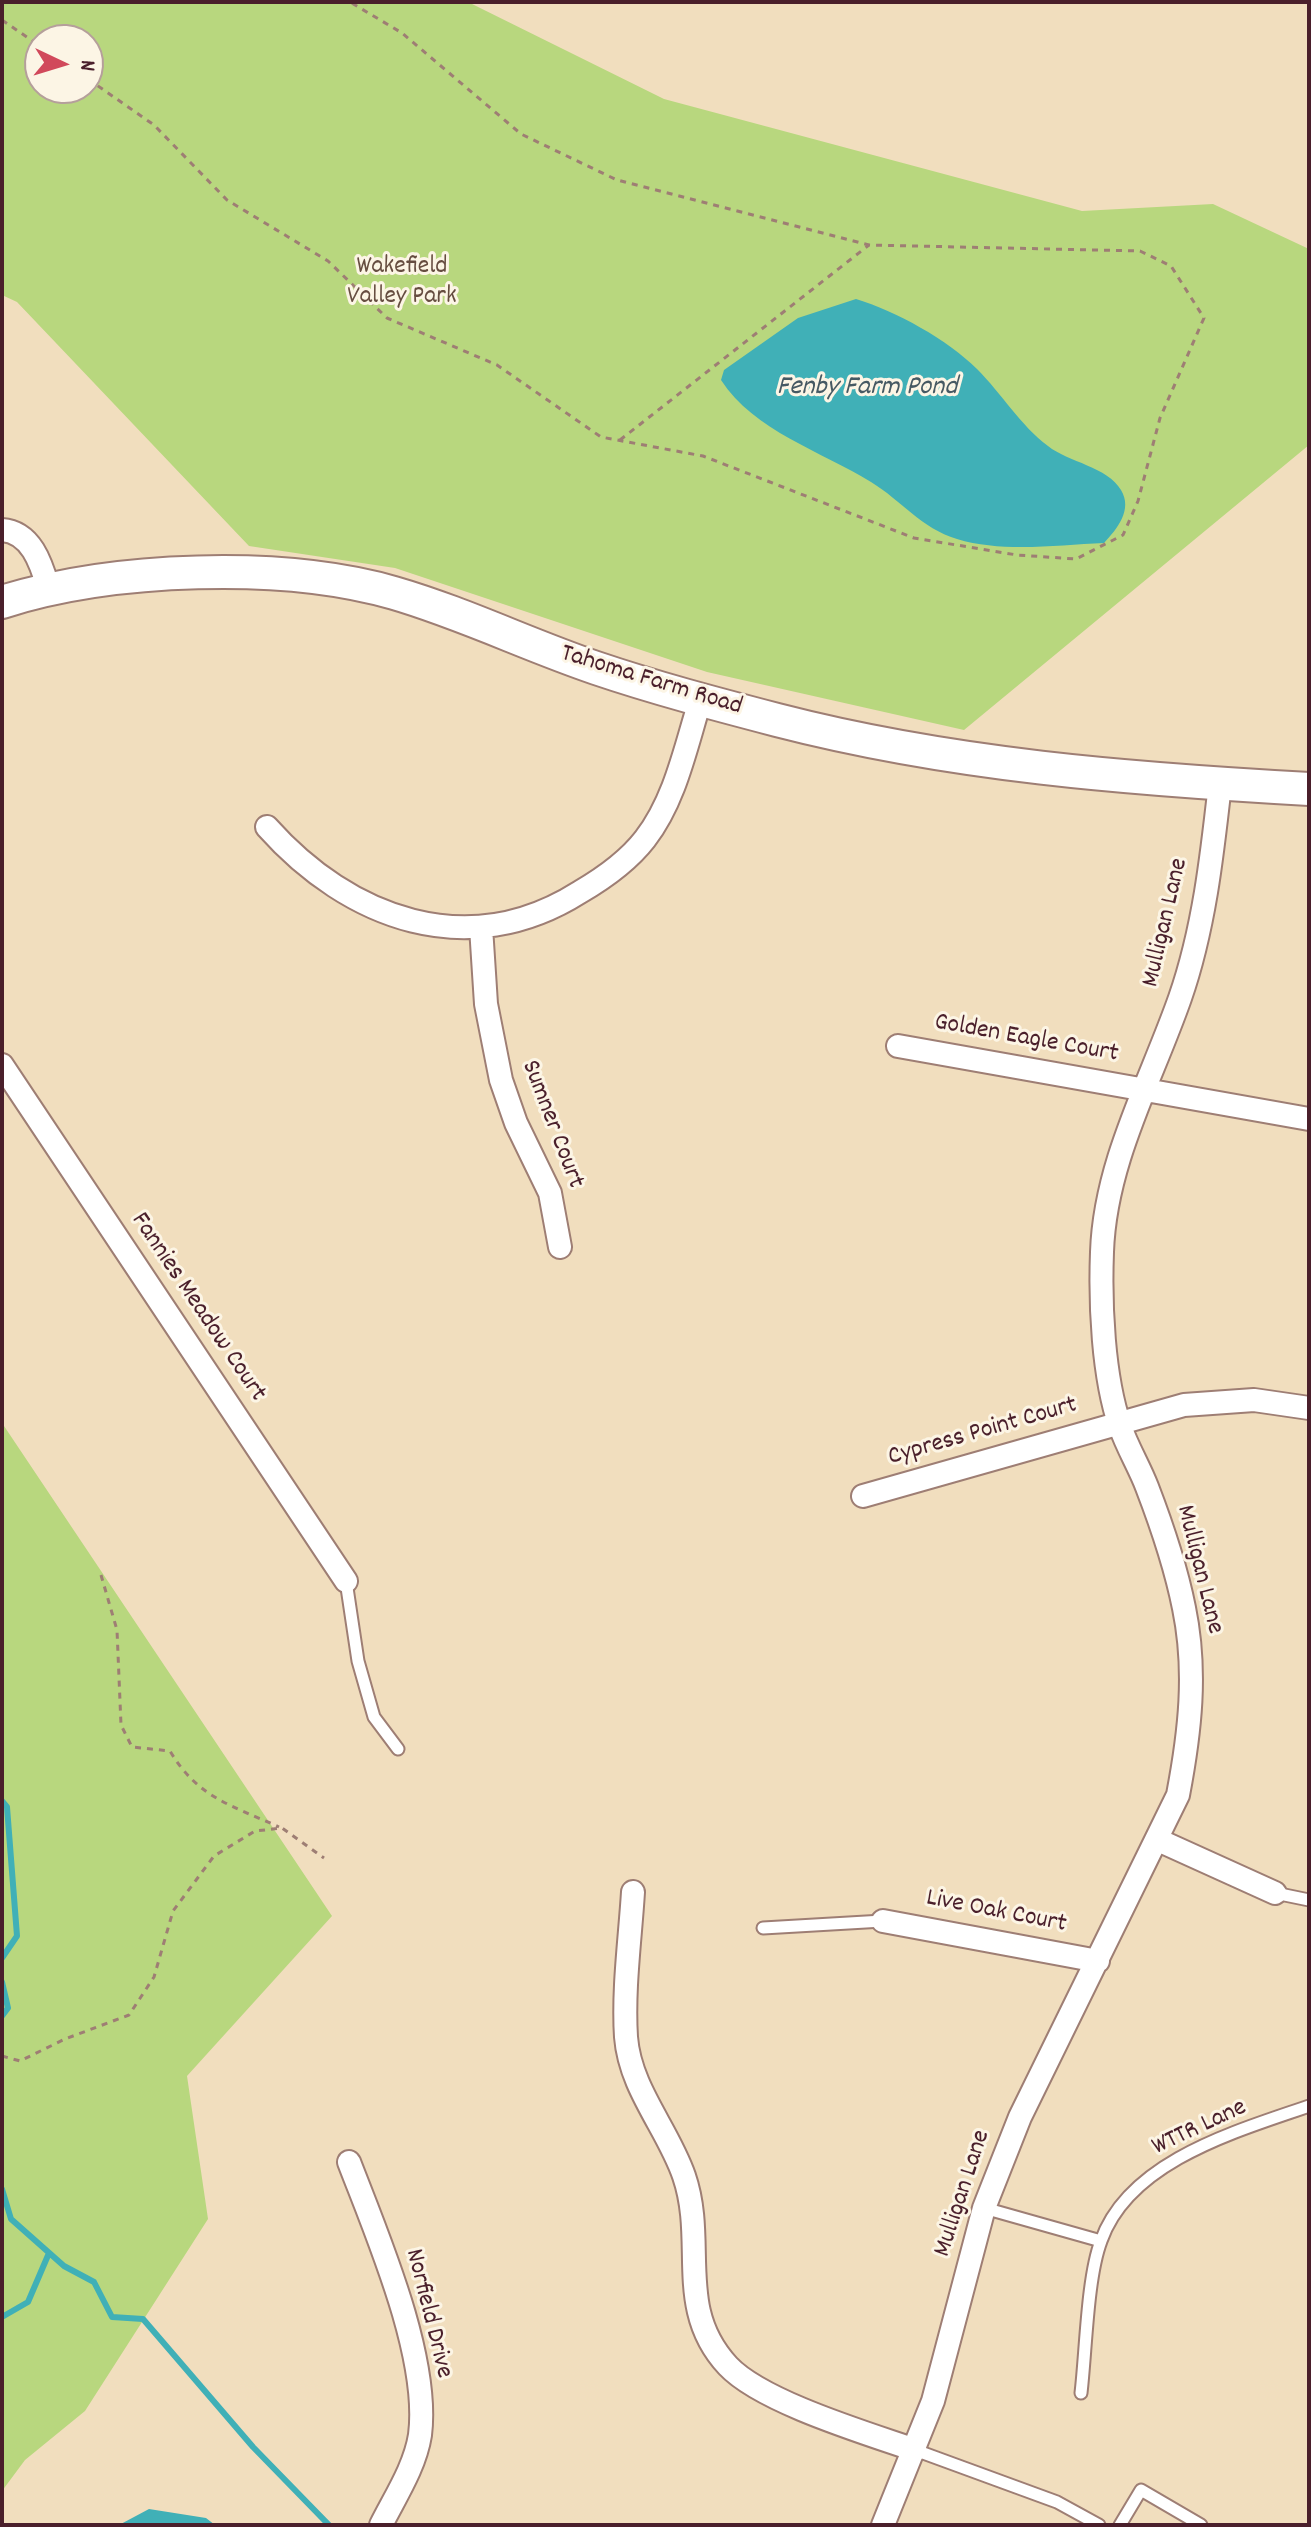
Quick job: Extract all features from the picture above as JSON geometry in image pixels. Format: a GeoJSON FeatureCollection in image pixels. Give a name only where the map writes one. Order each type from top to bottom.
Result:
{"type":"FeatureCollection","features":[{"type":"Feature","properties":{"kind":"street"},"geometry":{"type":"LineString","coordinates":[[2,530],[17,535],[35,551],[48,587]]}},
{"type":"Feature","properties":{"kind":"street","name":"Tahoma Farm Road"},"geometry":{"type":"LineString","coordinates":[[2,602],[48,587],[183,573],[319,578],[393,593],[595,667],[778,721],[981,761],[1063,772],[1309,789]]}},
{"type":"Feature","properties":{"kind":"street"},"geometry":{"type":"LineString","coordinates":[[267,827],[295,859],[347,896],[371,908],[423,924],[481,927],[550,909],[625,860],[660,816],[701,698]]}},
{"type":"Feature","properties":{"kind":"street","name":"Mulligan Lane"},"geometry":{"type":"LineString","coordinates":[[883,2525],[933,2401],[984,2208],[1020,2117],[1178,1795],[1187,1748],[1192,1673],[1175,1573],[1147,1488],[1119,1424],[1104,1331],[1102,1249],[1115,1173],[1181,996],[1195,944],[1213,849],[1220,784]]}},
{"type":"Feature","properties":{"kind":"street","name":"Sumner Court"},"geometry":{"type":"LineString","coordinates":[[481,927],[486,1004],[501,1080],[516,1123],[550,1193],[560,1247]]}},
{"type":"Feature","properties":{"kind":"street","name":"Golden Eagle Court"},"geometry":{"type":"LineString","coordinates":[[898,1046],[1309,1119]]}},
{"type":"Feature","properties":{"kind":"street","name":"Fannies Meadow Court"},"geometry":{"type":"LineString","coordinates":[[2,1065],[346,1581]]}},
{"type":"Feature","properties":{"kind":"street","name":"Cypress Point Court"},"geometry":{"type":"LineString","coordinates":[[863,1496],[1184,1405],[1219,1400],[1254,1400],[1309,1408]]}},
{"type":"Feature","properties":{"kind":"street"},"geometry":{"type":"LineString","coordinates":[[1158,1840],[1275,1893]]}},
{"type":"Feature","properties":{"kind":"street"},"geometry":{"type":"LineString","coordinates":[[633,1892],[627,1992],[629,2055],[649,2106],[675,2153],[690,2196],[695,2244],[693,2279],[697,2311],[707,2337],[731,2368],[767,2393],[915,2450]]}},
{"type":"Feature","properties":{"kind":"street","name":"Live Oak Court"},"geometry":{"type":"LineString","coordinates":[[883,1921],[1098,1961]]}},
{"type":"Feature","properties":{"kind":"street","name":"Norfield Drive"},"geometry":{"type":"LineString","coordinates":[[349,2162],[391,2273],[418,2377],[421,2413],[416,2452],[381,2525]]}},
{"type":"Feature","properties":{"kind":"lane"},"geometry":{"type":"LineString","coordinates":[[346,1581],[358,1661],[374,1717],[398,1749]]}},
{"type":"Feature","properties":{"kind":"lane"},"geometry":{"type":"LineString","coordinates":[[1275,1893],[1309,1900]]}},
{"type":"Feature","properties":{"kind":"lane"},"geometry":{"type":"LineString","coordinates":[[763,1928],[883,1921]]}},
{"type":"Feature","properties":{"kind":"lane","name":"WTTR Lane"},"geometry":{"type":"LineString","coordinates":[[1081,2393],[1101,2241],[1138,2188],[1168,2163],[1309,2106]]}},
{"type":"Feature","properties":{"kind":"lane"},"geometry":{"type":"LineString","coordinates":[[984,2208],[1101,2241]]}},
{"type":"Feature","properties":{"kind":"lane"},"geometry":{"type":"LineString","coordinates":[[915,2450],[1057,2502],[1099,2525]]}},
{"type":"Feature","properties":{"kind":"lane"},"geometry":{"type":"LineString","coordinates":[[1120,2525],[1141,2490],[1201,2525]]}},
{"type":"Feature","properties":{"kind":"path"},"geometry":{"type":"LineString","coordinates":[[104,90],[154,125],[227,200],[328,261],[387,318],[497,365],[601,437],[703,456],[914,538],[1017,555],[1076,559],[1123,535],[1138,501],[1160,418],[1204,318],[1171,266],[1140,251],[869,245],[617,180],[521,134],[402,33],[350,2]]}},
{"type":"Feature","properties":{"kind":"path"},"geometry":{"type":"LineString","coordinates":[[2,20],[24,35]]}},
{"type":"Feature","properties":{"kind":"path"},"geometry":{"type":"LineString","coordinates":[[619,440],[869,245]]}},
{"type":"Feature","properties":{"kind":"path"},"geometry":{"type":"LineString","coordinates":[[101,1575],[117,1630],[121,1725],[132,1747],[170,1751],[186,1777],[212,1796],[282,1828],[324,1858]]}},
{"type":"Feature","properties":{"kind":"path"},"geometry":{"type":"LineString","coordinates":[[5,2056],[20,2061],[65,2039],[129,2015],[154,1977],[173,1911],[214,1856],[255,1831],[282,1828]]}},
{"type":"Feature","properties":{"kind":"green space","name":"Wakefield Valley Park"},"geometry":{"type":"Polygon","coordinates":[[[2,2],[468,2],[664,99],[1082,211],[1213,204],[1309,249],[1309,445],[964,730],[707,672],[395,568],[249,546],[17,302],[2,295],[2,2]]]}},
{"type":"Feature","properties":{"kind":"green space"},"geometry":{"type":"Polygon","coordinates":[[[2,1423],[332,1916],[187,2076],[208,2219],[85,2411],[25,2460],[2,2491],[2,1423]]]}},
{"type":"Feature","properties":{"kind":"water","name":"Fenby Farm Pond"},"geometry":{"type":"Polygon","coordinates":[[[856,299],[937,337],[977,369],[1029,429],[1048,446],[1115,482],[1124,497],[1124,512],[1104,543],[993,546],[944,534],[871,482],[770,427],[735,398],[721,380],[724,370],[798,318],[856,299]]]}},
{"type":"Feature","properties":{"kind":"water"},"geometry":{"type":"Polygon","coordinates":[[[149,2509],[206,2518],[215,2525],[119,2525],[149,2509]]]}},
{"type":"Feature","properties":{"kind":"waterway"},"geometry":{"type":"LineString","coordinates":[[2,1801],[7,1807],[17,1936],[2,1958]]}},
{"type":"Feature","properties":{"kind":"waterway"},"geometry":{"type":"LineString","coordinates":[[2,1982],[8,2008],[2,2016]]}},
{"type":"Feature","properties":{"kind":"waterway"},"geometry":{"type":"LineString","coordinates":[[2,2189],[11,2219],[64,2266],[94,2282],[112,2317],[143,2319],[253,2447],[329,2525]]}},
{"type":"Feature","properties":{"kind":"waterway"},"geometry":{"type":"LineString","coordinates":[[2,2317],[28,2302],[49,2253]]}}]}
